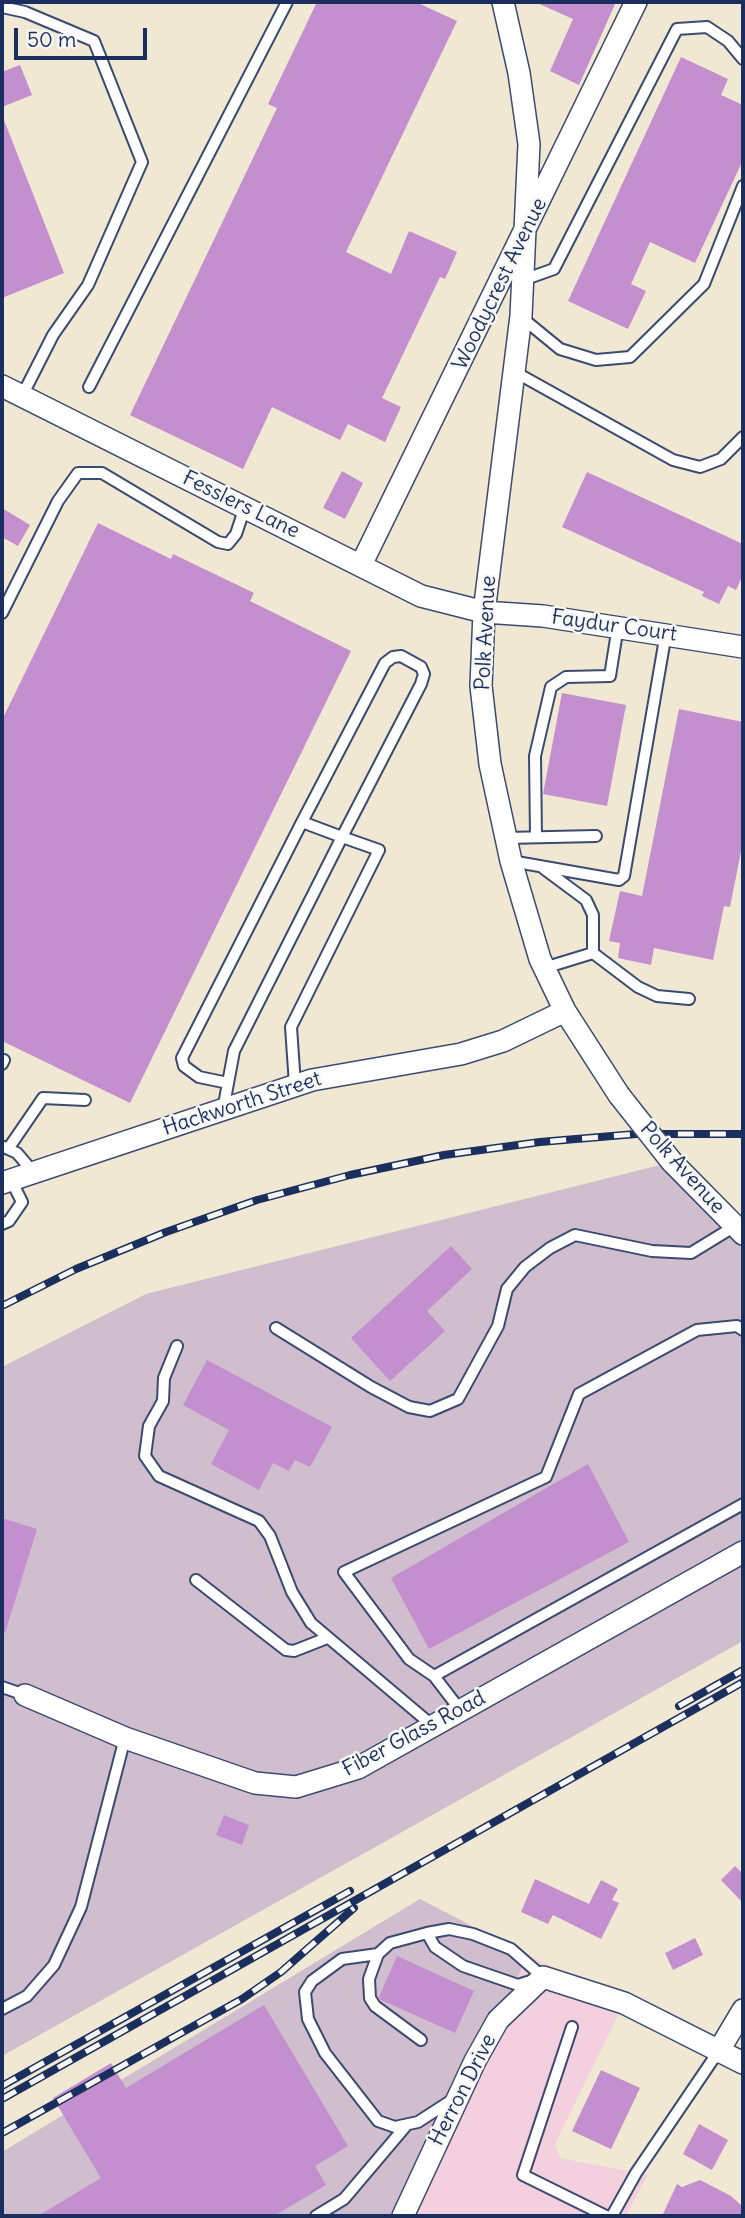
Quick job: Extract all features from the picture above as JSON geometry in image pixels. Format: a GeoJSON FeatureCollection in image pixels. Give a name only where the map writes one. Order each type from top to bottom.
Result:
{"type":"FeatureCollection","features":[{"type":"Feature","properties":{"kind":"street","name":"Polk Avenue"},"geometry":{"type":"LineString","coordinates":[[502,2],[519,73],[529,144],[521,316],[484,612],[481,686],[491,764],[511,861],[544,968],[565,1011],[619,1095],[672,1162],[739,1230]]}},
{"type":"Feature","properties":{"kind":"street","name":"Woodycrest Avenue"},"geometry":{"type":"LineString","coordinates":[[361,565],[526,232],[636,2]]}},
{"type":"Feature","properties":{"kind":"street","name":"Fesslers Lane"},"geometry":{"type":"LineString","coordinates":[[2,386],[421,596],[484,612]]}},
{"type":"Feature","properties":{"kind":"street","name":"Faydur Court"},"geometry":{"type":"LineString","coordinates":[[484,612],[543,616],[618,626],[743,647]]}},
{"type":"Feature","properties":{"kind":"street","name":"Hackworth Street"},"geometry":{"type":"LineString","coordinates":[[6,1182],[312,1080],[461,1054],[503,1041],[565,1011]]}},
{"type":"Feature","properties":{"kind":"street","name":"Fiber Glass Road"},"geometry":{"type":"LineString","coordinates":[[25,1695],[125,1738],[255,1783],[296,1787],[358,1768],[743,1552]]}},
{"type":"Feature","properties":{"kind":"street"},"geometry":{"type":"LineString","coordinates":[[543,1977],[624,2003],[743,2063]]}},
{"type":"Feature","properties":{"kind":"street","name":"Herron Drive"},"geometry":{"type":"LineString","coordinates":[[403,2216],[498,2020],[543,1977]]}},
{"type":"Feature","properties":{"kind":"street"},"geometry":{"type":"LineString","coordinates":[[719,2052],[743,2010]]}},
{"type":"Feature","properties":{"kind":"lane"},"geometry":{"type":"LineString","coordinates":[[89,387],[287,2]]}},
{"type":"Feature","properties":{"kind":"lane"},"geometry":{"type":"LineString","coordinates":[[2,7],[26,12],[94,41],[142,162],[88,285],[53,335],[22,396]]}},
{"type":"Feature","properties":{"kind":"lane"},"geometry":{"type":"LineString","coordinates":[[523,280],[554,269],[677,29],[707,27],[728,41],[743,59]]}},
{"type":"Feature","properties":{"kind":"lane"},"geometry":{"type":"LineString","coordinates":[[521,316],[560,349],[596,360],[630,357],[704,284],[743,186]]}},
{"type":"Feature","properties":{"kind":"lane"},"geometry":{"type":"LineString","coordinates":[[515,372],[673,460],[700,467],[721,459],[743,438]]}},
{"type":"Feature","properties":{"kind":"lane"},"geometry":{"type":"LineString","coordinates":[[2,613],[58,501],[78,473],[102,473],[218,542],[228,544],[236,534],[245,508]]}},
{"type":"Feature","properties":{"kind":"lane"},"geometry":{"type":"LineString","coordinates":[[536,837],[536,756],[551,687],[566,677],[610,676],[618,626]]}},
{"type":"Feature","properties":{"kind":"lane"},"geometry":{"type":"LineString","coordinates":[[511,861],[619,880],[624,876],[666,633]]}},
{"type":"Feature","properties":{"kind":"lane"},"geometry":{"type":"LineString","coordinates":[[223,1110],[234,1051],[421,684],[424,674],[421,667],[401,656],[393,657],[386,663],[182,1058],[184,1066],[199,1077],[228,1083]]}},
{"type":"Feature","properties":{"kind":"lane"},"geometry":{"type":"LineString","coordinates":[[295,1086],[290,1027],[379,850],[302,822]]}},
{"type":"Feature","properties":{"kind":"lane"},"geometry":{"type":"LineString","coordinates":[[506,838],[596,836]]}},
{"type":"Feature","properties":{"kind":"lane"},"geometry":{"type":"LineString","coordinates":[[540,866],[586,900],[593,915],[593,953]]}},
{"type":"Feature","properties":{"kind":"lane"},"geometry":{"type":"LineString","coordinates":[[544,968],[593,953]]}},
{"type":"Feature","properties":{"kind":"lane"},"geometry":{"type":"LineString","coordinates":[[593,953],[648,991],[670,998],[688,999]]}},
{"type":"Feature","properties":{"kind":"lane"},"geometry":{"type":"LineString","coordinates":[[34,1173],[17,1153],[5,1147],[43,1098],[85,1100]]}},
{"type":"Feature","properties":{"kind":"lane"},"geometry":{"type":"LineString","coordinates":[[2,1224],[9,1221],[22,1202],[6,1182]]}},
{"type":"Feature","properties":{"kind":"lane"},"geometry":{"type":"LineString","coordinates":[[276,1328],[371,1387],[409,1407],[430,1411],[458,1399],[498,1326],[507,1289],[525,1267],[550,1248],[575,1235],[652,1251],[691,1253],[739,1230]]}},
{"type":"Feature","properties":{"kind":"lane"},"geometry":{"type":"LineString","coordinates":[[461,1711],[435,1676],[410,1660],[344,1572],[546,1477],[579,1394],[697,1330],[737,1326],[743,1330]]}},
{"type":"Feature","properties":{"kind":"lane"},"geometry":{"type":"LineString","coordinates":[[177,1346],[164,1378],[163,1401],[149,1426],[145,1456],[159,1476],[258,1521],[270,1536],[292,1592],[311,1623],[433,1726]]}},
{"type":"Feature","properties":{"kind":"lane"},"geometry":{"type":"LineString","coordinates":[[435,1676],[743,1504]]}},
{"type":"Feature","properties":{"kind":"lane"},"geometry":{"type":"LineString","coordinates":[[196,1580],[286,1650],[294,1651],[327,1638]]}},
{"type":"Feature","properties":{"kind":"lane"},"geometry":{"type":"LineString","coordinates":[[2,1687],[25,1695]]}},
{"type":"Feature","properties":{"kind":"lane"},"geometry":{"type":"LineString","coordinates":[[2,2010],[27,1996],[54,1965],[81,1907],[125,1738]]}},
{"type":"Feature","properties":{"kind":"lane"},"geometry":{"type":"LineString","coordinates":[[421,2040],[381,2011],[370,1998],[369,1979],[378,1954],[390,1943],[449,1929],[473,1934],[511,1949],[543,1977]]}},
{"type":"Feature","properties":{"kind":"lane"},"geometry":{"type":"LineString","coordinates":[[428,1933],[446,1956],[497,1980],[518,1985],[543,1977]]}},
{"type":"Feature","properties":{"kind":"lane"},"geometry":{"type":"LineString","coordinates":[[378,1954],[342,1959],[312,1981],[306,1992],[308,2019],[325,2053],[378,2121],[395,2127],[405,2127]]}},
{"type":"Feature","properties":{"kind":"lane"},"geometry":{"type":"LineString","coordinates":[[572,2027],[523,2175],[606,2216]]}},
{"type":"Feature","properties":{"kind":"lane"},"geometry":{"type":"LineString","coordinates":[[612,2216],[636,2173],[719,2052]]}},
{"type":"Feature","properties":{"kind":"lane"},"geometry":{"type":"LineString","coordinates":[[316,2216],[344,2199],[405,2127],[460,2094]]}},
{"type":"Feature","properties":{"kind":"shaded area"},"geometry":{"type":"Polygon","coordinates":[[[672,1162],[743,1231],[743,1641],[2,2056],[2,1367],[146,1294],[672,1162]]]}},
{"type":"Feature","properties":{"kind":"shaded area"},"geometry":{"type":"Polygon","coordinates":[[[420,1899],[528,1955],[403,2216],[2,2216],[2,2152],[420,1899]]]}},
{"type":"Feature","properties":{"kind":"shaded area"},"geometry":{"type":"Polygon","coordinates":[[[528,1955],[624,2003],[555,2144],[560,2158],[648,2175],[626,2216],[403,2216],[528,1955]]]}},
{"type":"Feature","properties":{"kind":"building"},"geometry":{"type":"Polygon","coordinates":[[[317,2],[416,2],[457,21],[346,252],[391,274],[409,231],[457,252],[445,279],[440,277],[382,398],[401,407],[385,442],[348,424],[340,440],[272,407],[243,469],[130,415],[277,108],[268,104],[317,2]]]}},
{"type":"Feature","properties":{"kind":"building"},"geometry":{"type":"Polygon","coordinates":[[[535,2],[616,2],[579,85],[550,71],[573,19],[535,2]]]}},
{"type":"Feature","properties":{"kind":"building"},"geometry":{"type":"Polygon","coordinates":[[[681,57],[728,79],[721,95],[743,105],[743,160],[695,263],[650,242],[631,284],[646,291],[628,329],[568,301],[681,57]]]}},
{"type":"Feature","properties":{"kind":"building"},"geometry":{"type":"Polygon","coordinates":[[[20,65],[32,95],[2,107],[2,72],[20,65]]]}},
{"type":"Feature","properties":{"kind":"building"},"geometry":{"type":"Polygon","coordinates":[[[2,115],[64,273],[2,298],[2,115]]]}},
{"type":"Feature","properties":{"kind":"building"},"geometry":{"type":"Polygon","coordinates":[[[342,471],[363,483],[345,519],[323,508],[342,471]]]}},
{"type":"Feature","properties":{"kind":"building"},"geometry":{"type":"Polygon","coordinates":[[[587,472],[743,544],[743,575],[736,590],[728,586],[719,604],[702,596],[704,592],[562,527],[587,472]]]}},
{"type":"Feature","properties":{"kind":"building"},"geometry":{"type":"Polygon","coordinates":[[[2,508],[30,525],[18,546],[2,537],[2,508]]]}},
{"type":"Feature","properties":{"kind":"building"},"geometry":{"type":"Polygon","coordinates":[[[98,523],[171,559],[173,554],[254,593],[250,601],[351,651],[130,1103],[2,1041],[2,720],[98,523]]]}},
{"type":"Feature","properties":{"kind":"building"},"geometry":{"type":"Polygon","coordinates":[[[562,693],[626,705],[607,806],[543,794],[562,693]]]}},
{"type":"Feature","properties":{"kind":"building"},"geometry":{"type":"Polygon","coordinates":[[[679,709],[743,722],[743,841],[730,907],[724,906],[713,960],[654,948],[651,965],[618,958],[620,943],[609,941],[620,891],[642,896],[679,709]]]}},
{"type":"Feature","properties":{"kind":"building"},"geometry":{"type":"Polygon","coordinates":[[[451,1246],[472,1269],[427,1311],[445,1331],[390,1381],[351,1338],[451,1246]]]}},
{"type":"Feature","properties":{"kind":"building"},"geometry":{"type":"Polygon","coordinates":[[[207,1360],[332,1427],[310,1467],[295,1460],[289,1471],[273,1463],[259,1490],[211,1464],[229,1430],[183,1405],[207,1360]]]}},
{"type":"Feature","properties":{"kind":"building"},"geometry":{"type":"Polygon","coordinates":[[[588,1464],[629,1542],[429,1649],[391,1578],[588,1464]]]}},
{"type":"Feature","properties":{"kind":"building"},"geometry":{"type":"Polygon","coordinates":[[[2,1518],[37,1529],[5,1633],[2,1632],[2,1518]]]}},
{"type":"Feature","properties":{"kind":"building"},"geometry":{"type":"Polygon","coordinates":[[[224,1815],[249,1825],[242,1845],[216,1835],[224,1815]]]}},
{"type":"Feature","properties":{"kind":"building"},"geometry":{"type":"Polygon","coordinates":[[[735,1866],[743,1874],[743,1903],[721,1880],[735,1866]]]}},
{"type":"Feature","properties":{"kind":"building"},"geometry":{"type":"Polygon","coordinates":[[[535,1879],[589,1904],[601,1880],[618,1889],[612,1900],[619,1903],[601,1939],[553,1915],[548,1924],[521,1912],[535,1879]]]}},
{"type":"Feature","properties":{"kind":"building"},"geometry":{"type":"Polygon","coordinates":[[[695,1938],[703,1955],[673,1970],[665,1953],[695,1938]]]}},
{"type":"Feature","properties":{"kind":"building"},"geometry":{"type":"Polygon","coordinates":[[[397,1956],[474,1991],[455,2033],[381,2000],[379,1997],[397,1956]]]}},
{"type":"Feature","properties":{"kind":"building"},"geometry":{"type":"Polygon","coordinates":[[[264,2005],[348,2146],[315,2166],[326,2185],[274,2216],[38,2216],[101,2178],[53,2098],[111,2063],[126,2088],[264,2005]]]}},
{"type":"Feature","properties":{"kind":"building"},"geometry":{"type":"Polygon","coordinates":[[[601,2070],[640,2088],[611,2149],[572,2131],[601,2070]]]}},
{"type":"Feature","properties":{"kind":"building"},"geometry":{"type":"Polygon","coordinates":[[[699,2124],[728,2140],[712,2170],[683,2154],[699,2124]]]}},
{"type":"Feature","properties":{"kind":"building"},"geometry":{"type":"Polygon","coordinates":[[[700,2180],[731,2196],[743,2207],[743,2216],[662,2216],[677,2184],[682,2187],[700,2180]]]}},
{"type":"Feature","properties":{"kind":"railway"},"geometry":{"type":"LineString","coordinates":[[2,1306],[76,1269],[166,1232],[257,1200],[350,1175],[444,1155],[540,1142],[636,1134],[743,1134]]}},
{"type":"Feature","properties":{"kind":"railway"},"geometry":{"type":"LineString","coordinates":[[679,1706],[743,1670]]}},
{"type":"Feature","properties":{"kind":"railway"},"geometry":{"type":"LineString","coordinates":[[2,2099],[743,1682]]}},
{"type":"Feature","properties":{"kind":"railway"},"geometry":{"type":"LineString","coordinates":[[2,2086],[350,1891]]}},
{"type":"Feature","properties":{"kind":"railway"},"geometry":{"type":"LineString","coordinates":[[2,2133],[242,1999],[281,1972],[354,1908]]}}]}
